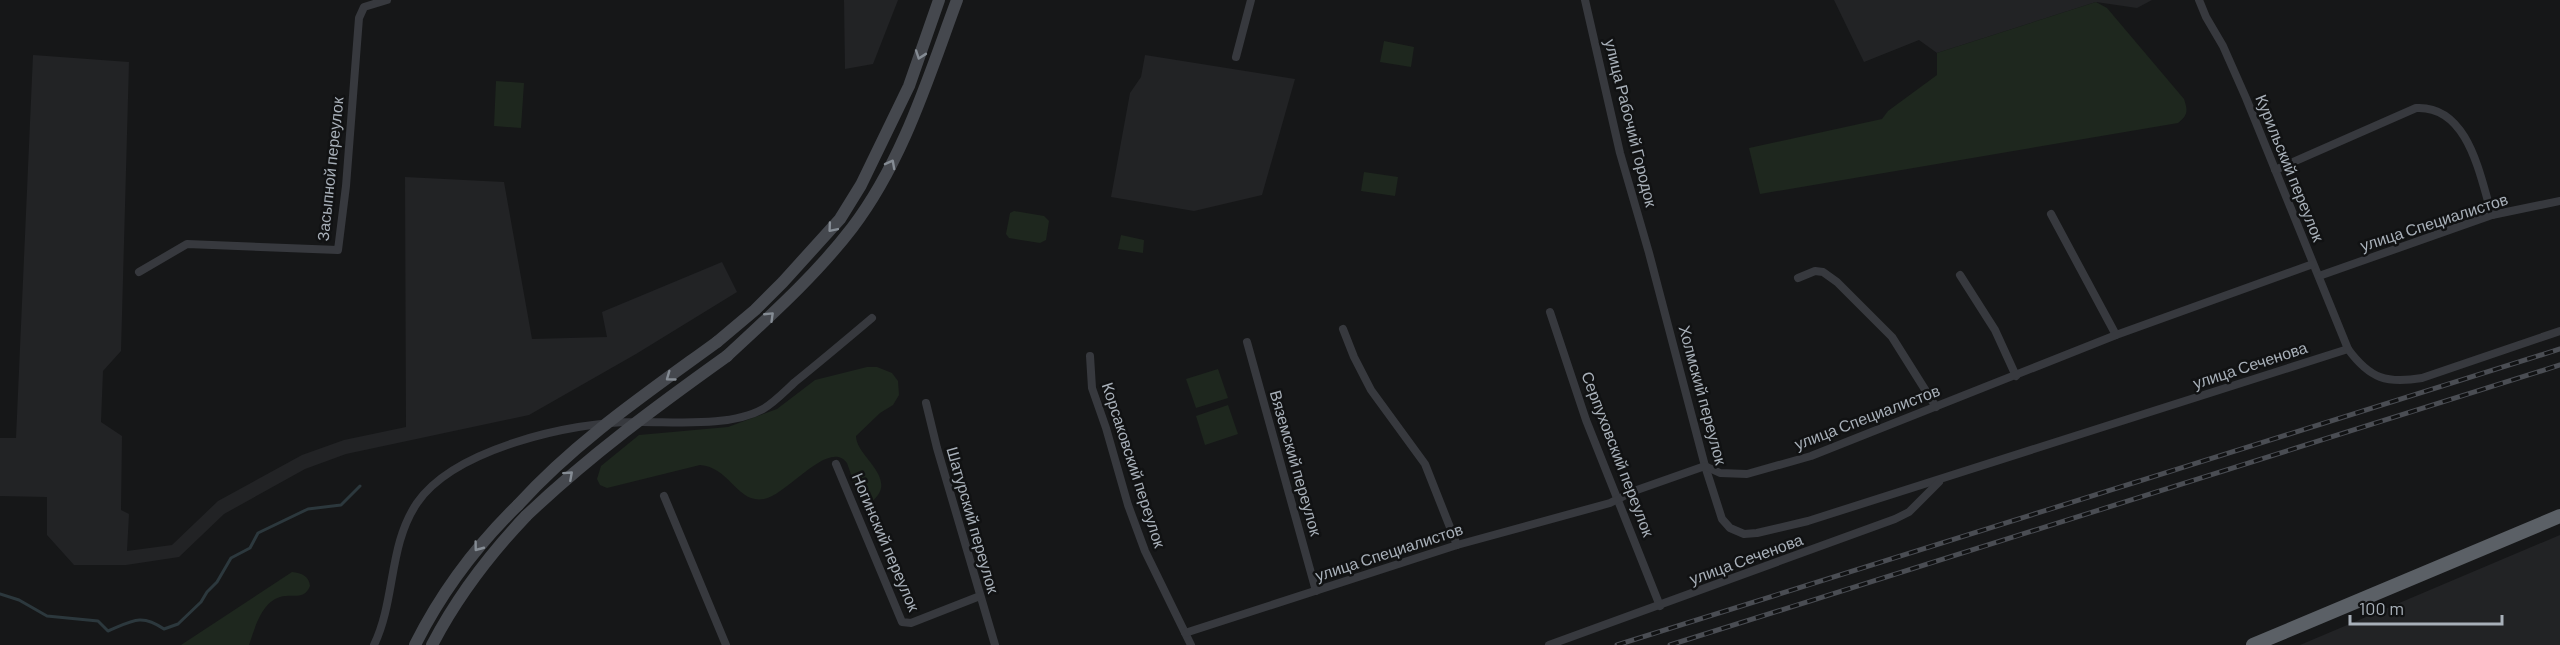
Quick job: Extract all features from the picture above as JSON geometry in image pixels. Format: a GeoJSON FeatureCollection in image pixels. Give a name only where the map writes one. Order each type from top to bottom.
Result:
{"type":"FeatureCollection","features":[{"type":"Feature","properties":{"kind":"highway"},"geometry":{"type":"LineString","coordinates":[[2253,645],[2560,516]]}},
{"type":"Feature","properties":{"kind":"main road"},"geometry":{"type":"LineString","coordinates":[[415,645],[457,576],[487,535],[545,476],[575,448],[717,342],[755,310],[840,219],[861,185],[909,86],[939,0]]}},
{"type":"Feature","properties":{"kind":"main road"},"geometry":{"type":"LineString","coordinates":[[432,645],[453,608],[482,566],[526,516],[586,460],[621,432],[727,356],[793,293],[852,228],[879,187],[920,102],[957,0]]}},
{"type":"Feature","properties":{"kind":"street","name":"Засыпной переулок"},"geometry":{"type":"LineString","coordinates":[[139,272],[187,244],[338,250],[360,13],[372,3],[387,0]]}},
{"type":"Feature","properties":{"kind":"street"},"geometry":{"type":"LineString","coordinates":[[1236,57],[1251,0]]}},
{"type":"Feature","properties":{"kind":"street","name":"улица Рабочий Городок"},"geometry":{"type":"LineString","coordinates":[[1585,0],[1620,153],[1649,253]]}},
{"type":"Feature","properties":{"kind":"street","name":"Курильский переулок"},"geometry":{"type":"LineString","coordinates":[[2199,0],[2223,46],[2348,349]]}},
{"type":"Feature","properties":{"kind":"street"},"geometry":{"type":"LineString","coordinates":[[2275,170],[2416,108],[2428,107],[2447,118],[2468,140],[2492,215]]}},
{"type":"Feature","properties":{"kind":"street","name":"улица Специалистов"},"geometry":{"type":"LineString","coordinates":[[2319,276],[2492,215],[2560,201]]}},
{"type":"Feature","properties":{"kind":"street"},"geometry":{"type":"LineString","coordinates":[[2051,214],[2116,335]]}},
{"type":"Feature","properties":{"kind":"street","name":"Холмский переулок"},"geometry":{"type":"LineString","coordinates":[[1649,253],[1705,466],[1722,519],[1730,528],[1744,534]]}},
{"type":"Feature","properties":{"kind":"street","name":"улица Специалистов"},"geometry":{"type":"LineString","coordinates":[[1185,633],[1456,545],[1619,500],[1634,491],[1705,466],[1720,472],[1747,474],[1833,448],[2116,335],[2313,264]]}},
{"type":"Feature","properties":{"kind":"street"},"geometry":{"type":"LineString","coordinates":[[1798,278],[1815,271],[1823,272],[1837,282],[1892,337],[1936,407]]}},
{"type":"Feature","properties":{"kind":"street"},"geometry":{"type":"LineString","coordinates":[[1960,274],[1995,330],[2016,376]]}},
{"type":"Feature","properties":{"kind":"street","name":"Серпуховский переулок"},"geometry":{"type":"LineString","coordinates":[[1550,312],[1586,420],[1660,606]]}},
{"type":"Feature","properties":{"kind":"street"},"geometry":{"type":"LineString","coordinates":[[374,645],[388,609],[393,564],[403,527],[418,501],[451,471],[512,442],[574,429],[631,422],[711,422],[763,409],[872,318]]}},
{"type":"Feature","properties":{"kind":"street"},"geometry":{"type":"LineString","coordinates":[[1343,328],[1354,357],[1371,390],[1425,464],[1456,545]]}},
{"type":"Feature","properties":{"kind":"street"},"geometry":{"type":"LineString","coordinates":[[2348,349],[2364,368],[2381,379],[2401,381],[2422,378],[2560,331]]}},
{"type":"Feature","properties":{"kind":"street","name":"Вяземский переулок"},"geometry":{"type":"LineString","coordinates":[[1247,342],[1316,591]]}},
{"type":"Feature","properties":{"kind":"street","name":"улица Сеченова"},"geometry":{"type":"LineString","coordinates":[[1744,534],[1808,521],[1940,481],[2348,349]]}},
{"type":"Feature","properties":{"kind":"street","name":"Корсаковский переулок"},"geometry":{"type":"LineString","coordinates":[[1089,356],[1092,388],[1128,505],[1145,551],[1191,645]]}},
{"type":"Feature","properties":{"kind":"street","name":"Шатурский переулок"},"geometry":{"type":"LineString","coordinates":[[926,403],[994,645]]}},
{"type":"Feature","properties":{"kind":"street","name":"Ногинский переулок"},"geometry":{"type":"LineString","coordinates":[[836,464],[902,622],[911,623],[980,596]]}},
{"type":"Feature","properties":{"kind":"street","name":"улица Сеченова"},"geometry":{"type":"LineString","coordinates":[[1549,645],[1895,519],[1917,505],[1940,481]]}},
{"type":"Feature","properties":{"kind":"street"},"geometry":{"type":"LineString","coordinates":[[664,496],[726,645]]}},
{"type":"Feature","properties":{"kind":"shaded area"},"geometry":{"type":"Polygon","coordinates":[[[844,0],[898,0],[873,64],[845,69],[844,0]]]}},
{"type":"Feature","properties":{"kind":"shaded area"},"geometry":{"type":"Polygon","coordinates":[[[1834,0],[2152,0],[2137,8],[2096,2],[1937,53],[1919,40],[1864,62],[1834,0]]]}},
{"type":"Feature","properties":{"kind":"shaded area"},"geometry":{"type":"Polygon","coordinates":[[[2096,2],[2107,8],[2184,99],[2186,112],[2184,118],[2178,123],[1760,194],[1749,148],[1882,119],[1888,111],[1937,75],[1937,53],[2096,2]]]}},
{"type":"Feature","properties":{"kind":"shaded area"},"geometry":{"type":"Polygon","coordinates":[[[1384,41],[1414,47],[1411,67],[1380,62],[1384,41]]]}},
{"type":"Feature","properties":{"kind":"shaded area"},"geometry":{"type":"Polygon","coordinates":[[[33,55],[129,62],[121,351],[103,371],[101,422],[122,436],[121,510],[129,514],[127,551],[172,545],[218,501],[302,455],[344,440],[406,427],[405,177],[504,182],[532,339],[607,337],[602,312],[722,262],[737,292],[636,354],[529,415],[346,454],[305,469],[224,514],[179,557],[126,565],[74,565],[47,535],[47,497],[0,496],[0,438],[16,438],[33,55]]]}},
{"type":"Feature","properties":{"kind":"shaded area"},"geometry":{"type":"Polygon","coordinates":[[[1145,55],[1295,79],[1262,195],[1194,211],[1111,197],[1130,93],[1141,77],[1145,55]]]}},
{"type":"Feature","properties":{"kind":"shaded area"},"geometry":{"type":"Polygon","coordinates":[[[496,81],[524,83],[521,128],[494,126],[496,81]]]}},
{"type":"Feature","properties":{"kind":"shaded area"},"geometry":{"type":"Polygon","coordinates":[[[1364,172],[1398,177],[1395,196],[1361,191],[1364,172]]]}},
{"type":"Feature","properties":{"kind":"shaded area"},"geometry":{"type":"Polygon","coordinates":[[[1014,211],[1044,216],[1049,221],[1046,240],[1040,243],[1009,238],[1006,234],[1010,213],[1014,211]]]}},
{"type":"Feature","properties":{"kind":"shaded area"},"geometry":{"type":"Polygon","coordinates":[[[1121,235],[1144,240],[1143,253],[1118,249],[1121,235]]]}},
{"type":"Feature","properties":{"kind":"shaded area"},"geometry":{"type":"Polygon","coordinates":[[[867,367],[877,367],[892,373],[898,381],[899,395],[893,405],[880,413],[856,436],[858,444],[875,468],[881,485],[879,493],[871,502],[860,500],[847,463],[839,457],[819,462],[784,488],[764,499],[747,496],[719,472],[700,465],[607,488],[600,485],[597,479],[601,466],[639,435],[728,427],[777,409],[815,380],[867,367]]]}},
{"type":"Feature","properties":{"kind":"shaded area"},"geometry":{"type":"Polygon","coordinates":[[[1218,369],[1228,398],[1196,408],[1186,379],[1218,369]]]}},
{"type":"Feature","properties":{"kind":"shaded area"},"geometry":{"type":"Polygon","coordinates":[[[1228,405],[1238,434],[1205,445],[1196,416],[1228,405]]]}},
{"type":"Feature","properties":{"kind":"shaded area"},"geometry":{"type":"Polygon","coordinates":[[[2560,535],[2560,645],[2300,645],[2560,535]]]}},
{"type":"Feature","properties":{"kind":"shaded area"},"geometry":{"type":"Polygon","coordinates":[[[292,572],[307,577],[310,586],[308,591],[301,595],[285,596],[273,600],[263,610],[249,645],[181,645],[292,572]]]}},
{"type":"Feature","properties":{"kind":"waterway"},"geometry":{"type":"LineString","coordinates":[[0,594],[19,600],[47,616],[98,621],[108,631],[136,620],[149,621],[164,629],[178,624],[201,602],[217,582],[231,558],[250,548],[258,533],[308,509],[341,505],[360,486]]}},
{"type":"Feature","properties":{"kind":"railway"},"geometry":{"type":"LineString","coordinates":[[1617,645],[2560,349]]}},
{"type":"Feature","properties":{"kind":"railway"},"geometry":{"type":"LineString","coordinates":[[1670,645],[2560,365]]}}]}
